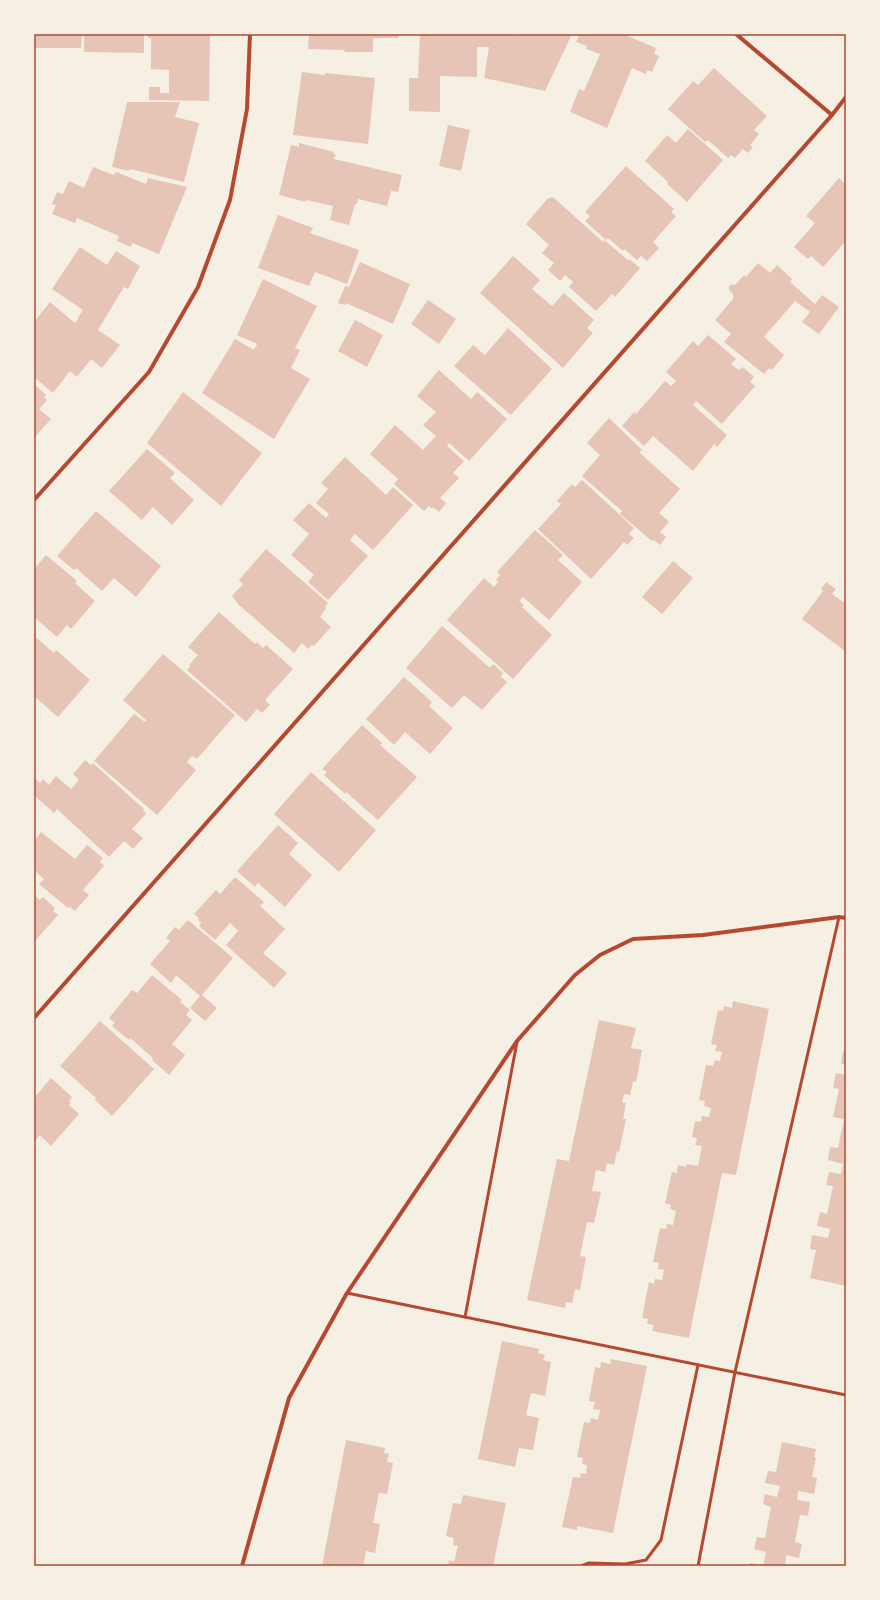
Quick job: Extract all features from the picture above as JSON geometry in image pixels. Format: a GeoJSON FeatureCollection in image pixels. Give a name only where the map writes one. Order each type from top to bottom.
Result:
{"type":"FeatureCollection","features":[{"type":"Feature","properties":{"kind":"street"},"geometry":{"type":"LineString","coordinates":[[34,500],[149,372],[198,287],[230,200],[247,109],[250,34]]}},
{"type":"Feature","properties":{"kind":"street"},"geometry":{"type":"LineString","coordinates":[[736,34],[832,115]]}},
{"type":"Feature","properties":{"kind":"street"},"geometry":{"type":"LineString","coordinates":[[34,1018],[832,115],[846,97]]}},
{"type":"Feature","properties":{"kind":"street"},"geometry":{"type":"LineString","coordinates":[[242,1566],[289,1398],[347,1293],[517,1041],[575,975],[600,955],[633,939],[703,935],[839,917],[846,918]]}},
{"type":"Feature","properties":{"kind":"lane"},"geometry":{"type":"LineString","coordinates":[[698,1566],[735,1372],[839,917]]}},
{"type":"Feature","properties":{"kind":"lane"},"geometry":{"type":"LineString","coordinates":[[465,1317],[517,1041]]}},
{"type":"Feature","properties":{"kind":"lane"},"geometry":{"type":"LineString","coordinates":[[347,1293],[846,1395]]}},
{"type":"Feature","properties":{"kind":"lane"},"geometry":{"type":"LineString","coordinates":[[581,1566],[588,1563],[625,1564],[646,1560],[661,1540],[698,1364]]}},
{"type":"Feature","properties":{"kind":"building"},"geometry":{"type":"Polygon","coordinates":[[[34,34],[82,34],[81,48],[34,48],[34,34]]]}},
{"type":"Feature","properties":{"kind":"building"},"geometry":{"type":"Polygon","coordinates":[[[84,34],[144,34],[144,53],[84,52],[84,34]]]}},
{"type":"Feature","properties":{"kind":"building"},"geometry":{"type":"Polygon","coordinates":[[[148,34],[210,34],[209,101],[149,100],[149,87],[160,87],[160,93],[169,93],[169,70],[151,69],[151,38],[148,38],[148,34]]]}},
{"type":"Feature","properties":{"kind":"building"},"geometry":{"type":"Polygon","coordinates":[[[309,34],[399,34],[398,38],[373,38],[373,52],[344,52],[345,50],[308,49],[309,34]]]}},
{"type":"Feature","properties":{"kind":"building"},"geometry":{"type":"Polygon","coordinates":[[[420,34],[509,34],[517,36],[517,34],[572,34],[545,91],[484,78],[489,47],[477,47],[477,77],[440,76],[440,112],[409,111],[409,78],[418,78],[420,34]]]}},
{"type":"Feature","properties":{"kind":"building"},"geometry":{"type":"Polygon","coordinates":[[[580,34],[623,34],[656,48],[654,54],[659,56],[652,72],[647,70],[646,74],[632,68],[607,128],[570,112],[579,89],[584,91],[600,54],[586,49],[587,46],[576,42],[580,34]]]}},
{"type":"Feature","properties":{"kind":"building"},"geometry":{"type":"Polygon","coordinates":[[[714,68],[767,116],[754,130],[759,134],[750,145],[753,147],[748,153],[743,149],[735,158],[731,155],[728,158],[708,140],[705,142],[668,109],[693,81],[698,85],[714,68]]]}},
{"type":"Feature","properties":{"kind":"building"},"geometry":{"type":"Polygon","coordinates":[[[302,72],[375,78],[368,144],[293,135],[302,72]]]}},
{"type":"Feature","properties":{"kind":"building"},"geometry":{"type":"Polygon","coordinates":[[[127,102],[180,102],[175,117],[199,123],[184,182],[130,169],[129,171],[112,167],[127,102]]]}},
{"type":"Feature","properties":{"kind":"building"},"geometry":{"type":"Polygon","coordinates":[[[448,125],[470,130],[461,171],[439,166],[448,125]]]}},
{"type":"Feature","properties":{"kind":"building"},"geometry":{"type":"Polygon","coordinates":[[[688,129],[723,160],[687,202],[645,161],[667,135],[676,143],[688,129]]]}},
{"type":"Feature","properties":{"kind":"building"},"geometry":{"type":"Polygon","coordinates":[[[299,143],[334,152],[333,154],[336,155],[334,159],[402,175],[398,192],[391,191],[387,206],[358,199],[349,225],[330,220],[333,206],[306,200],[306,202],[279,195],[291,145],[299,147],[299,143]]]}},
{"type":"Feature","properties":{"kind":"building"},"geometry":{"type":"Polygon","coordinates":[[[626,166],[674,209],[671,212],[676,216],[653,242],[659,248],[647,261],[641,256],[637,260],[624,249],[623,251],[608,238],[606,240],[585,221],[590,216],[585,212],[626,166]]]}},
{"type":"Feature","properties":{"kind":"building"},"geometry":{"type":"Polygon","coordinates":[[[93,167],[114,175],[116,172],[146,184],[148,178],[187,187],[159,254],[132,243],[131,247],[117,241],[119,236],[77,218],[75,223],[52,214],[56,205],[52,204],[57,192],[63,194],[69,181],[84,188],[93,167]]]}},
{"type":"Feature","properties":{"kind":"building"},"geometry":{"type":"Polygon","coordinates":[[[839,178],[846,185],[846,241],[823,267],[811,256],[808,259],[794,247],[815,223],[806,216],[839,178]]]}},
{"type":"Feature","properties":{"kind":"building"},"geometry":{"type":"Polygon","coordinates":[[[553,197],[603,242],[604,240],[640,268],[615,297],[612,294],[596,311],[569,287],[573,282],[565,275],[560,281],[548,270],[554,263],[542,253],[549,245],[526,224],[547,199],[553,197]]]}},
{"type":"Feature","properties":{"kind":"building"},"geometry":{"type":"Polygon","coordinates":[[[278,215],[313,228],[310,233],[359,250],[347,284],[315,272],[309,286],[258,268],[278,215]]]}},
{"type":"Feature","properties":{"kind":"building"},"geometry":{"type":"Polygon","coordinates":[[[80,247],[107,265],[116,251],[140,266],[128,289],[124,287],[98,330],[120,345],[102,368],[91,359],[77,377],[70,371],[53,393],[34,377],[34,322],[50,302],[75,323],[79,318],[78,317],[83,310],[52,289],[80,247]]]}},
{"type":"Feature","properties":{"kind":"building"},"geometry":{"type":"Polygon","coordinates":[[[513,256],[540,280],[532,289],[552,306],[564,293],[594,320],[587,328],[593,333],[563,368],[480,293],[513,256]]]}},
{"type":"Feature","properties":{"kind":"building"},"geometry":{"type":"Polygon","coordinates":[[[360,262],[410,284],[393,324],[346,303],[345,305],[338,303],[345,286],[349,287],[360,262]]]}},
{"type":"Feature","properties":{"kind":"building"},"geometry":{"type":"Polygon","coordinates":[[[758,263],[770,273],[777,265],[792,279],[790,282],[815,304],[822,295],[839,307],[819,334],[802,322],[810,312],[795,301],[764,337],[784,355],[772,370],[769,368],[764,374],[724,342],[731,334],[715,320],[733,299],[733,294],[729,290],[729,286],[732,284],[735,285],[744,275],[746,277],[758,263]]]}},
{"type":"Feature","properties":{"kind":"building"},"geometry":{"type":"Polygon","coordinates":[[[263,279],[317,306],[295,348],[300,350],[291,368],[310,379],[274,439],[202,393],[235,339],[254,350],[257,344],[237,335],[263,279]]]}},
{"type":"Feature","properties":{"kind":"building"},"geometry":{"type":"Polygon","coordinates":[[[428,300],[456,319],[439,344],[411,324],[428,300]]]}},
{"type":"Feature","properties":{"kind":"building"},"geometry":{"type":"Polygon","coordinates":[[[355,320],[383,335],[367,367],[338,351],[355,320]]]}},
{"type":"Feature","properties":{"kind":"building"},"geometry":{"type":"Polygon","coordinates":[[[508,328],[552,369],[511,415],[454,366],[473,345],[485,355],[508,328]]]}},
{"type":"Feature","properties":{"kind":"building"},"geometry":{"type":"Polygon","coordinates":[[[708,335],[736,359],[731,364],[739,370],[743,367],[754,377],[750,382],[755,386],[722,424],[696,401],[693,405],[727,435],[717,447],[714,444],[693,471],[653,436],[644,446],[622,426],[634,412],[636,414],[665,381],[671,386],[676,381],[666,372],[693,341],[698,346],[708,335]]]}},
{"type":"Feature","properties":{"kind":"building"},"geometry":{"type":"Polygon","coordinates":[[[439,370],[471,399],[477,392],[507,419],[469,461],[449,443],[447,446],[464,461],[453,473],[459,478],[440,498],[446,503],[439,512],[433,507],[432,509],[429,506],[424,511],[394,484],[398,479],[370,454],[395,425],[423,450],[436,436],[423,425],[436,412],[417,396],[439,370]]]}},
{"type":"Feature","properties":{"kind":"building"},"geometry":{"type":"Polygon","coordinates":[[[34,384],[46,395],[44,397],[47,400],[39,409],[51,419],[34,438],[34,384]]]}},
{"type":"Feature","properties":{"kind":"building"},"geometry":{"type":"Polygon","coordinates":[[[183,392],[262,453],[221,506],[147,443],[183,392]]]}},
{"type":"Feature","properties":{"kind":"building"},"geometry":{"type":"Polygon","coordinates":[[[609,418],[642,450],[639,452],[680,489],[659,513],[669,522],[660,532],[666,537],[660,545],[654,540],[652,541],[620,514],[622,511],[582,476],[600,455],[587,443],[609,418]]]}},
{"type":"Feature","properties":{"kind":"building"},"geometry":{"type":"Polygon","coordinates":[[[147,449],[175,473],[170,478],[194,500],[172,525],[153,507],[142,520],[109,491],[147,449]]]}},
{"type":"Feature","properties":{"kind":"building"},"geometry":{"type":"Polygon","coordinates":[[[345,457],[386,495],[393,487],[413,505],[373,550],[355,534],[350,540],[368,556],[328,600],[308,582],[314,575],[291,555],[309,534],[293,520],[309,503],[326,518],[329,514],[316,503],[328,489],[321,483],[345,457]]]}},
{"type":"Feature","properties":{"kind":"building"},"geometry":{"type":"Polygon","coordinates":[[[582,480],[634,528],[629,534],[634,538],[627,545],[624,542],[591,579],[538,529],[561,504],[557,501],[572,484],[575,487],[582,480]]]}},
{"type":"Feature","properties":{"kind":"building"},"geometry":{"type":"Polygon","coordinates":[[[96,511],[161,566],[136,597],[114,578],[102,591],[76,568],[74,570],[57,556],[96,511]]]}},
{"type":"Feature","properties":{"kind":"building"},"geometry":{"type":"Polygon","coordinates":[[[535,530],[563,555],[558,560],[582,582],[549,620],[523,597],[519,601],[524,605],[522,607],[552,635],[513,679],[447,620],[484,578],[494,587],[498,582],[496,580],[500,575],[497,572],[535,530]]]}},
{"type":"Feature","properties":{"kind":"building"},"geometry":{"type":"Polygon","coordinates":[[[266,549],[328,603],[320,617],[331,627],[314,646],[312,645],[308,649],[302,643],[294,653],[238,604],[232,596],[243,584],[239,580],[266,549]]]}},
{"type":"Feature","properties":{"kind":"building"},"geometry":{"type":"Polygon","coordinates":[[[46,555],[77,581],[75,583],[95,601],[71,629],[67,625],[57,637],[34,617],[34,569],[46,555]]]}},
{"type":"Feature","properties":{"kind":"building"},"geometry":{"type":"Polygon","coordinates":[[[673,561],[693,578],[662,614],[642,597],[673,561]]]}},
{"type":"Feature","properties":{"kind":"building"},"geometry":{"type":"Polygon","coordinates":[[[826,582],[836,589],[832,594],[846,604],[845,651],[802,619],[823,591],[821,589],[826,582]]]}},
{"type":"Feature","properties":{"kind":"building"},"geometry":{"type":"Polygon","coordinates":[[[219,612],[255,644],[257,642],[263,648],[266,645],[293,669],[265,700],[270,705],[262,713],[257,709],[246,722],[187,670],[190,667],[189,665],[198,655],[188,647],[219,612]]]}},
{"type":"Feature","properties":{"kind":"building"},"geometry":{"type":"Polygon","coordinates":[[[442,626],[490,668],[493,664],[503,673],[501,677],[507,682],[482,710],[464,695],[452,708],[406,668],[442,626]]]}},
{"type":"Feature","properties":{"kind":"building"},"geometry":{"type":"Polygon","coordinates":[[[34,636],[54,653],[56,650],[90,680],[58,717],[34,696],[34,636]]]}},
{"type":"Feature","properties":{"kind":"building"},"geometry":{"type":"Polygon","coordinates":[[[163,654],[235,715],[197,759],[192,756],[189,759],[187,762],[196,770],[157,815],[94,761],[134,714],[145,722],[146,720],[123,700],[163,654]]]}},
{"type":"Feature","properties":{"kind":"building"},"geometry":{"type":"Polygon","coordinates":[[[404,677],[432,702],[429,706],[453,728],[430,754],[405,732],[394,745],[366,719],[404,677]]]}},
{"type":"Feature","properties":{"kind":"building"},"geometry":{"type":"Polygon","coordinates":[[[362,725],[382,743],[380,745],[417,777],[378,820],[324,775],[327,772],[322,769],[362,725]]]}},
{"type":"Feature","properties":{"kind":"building"},"geometry":{"type":"Polygon","coordinates":[[[85,760],[91,765],[93,763],[144,809],[143,810],[146,814],[132,829],[143,838],[133,849],[124,841],[109,857],[57,809],[54,813],[34,795],[34,777],[40,783],[43,779],[49,785],[56,776],[71,789],[79,780],[73,774],[85,760]]]}},
{"type":"Feature","properties":{"kind":"building"},"geometry":{"type":"Polygon","coordinates":[[[311,772],[376,830],[339,872],[274,814],[311,772]]]}},
{"type":"Feature","properties":{"kind":"building"},"geometry":{"type":"Polygon","coordinates":[[[278,825],[298,843],[289,854],[312,875],[285,907],[258,883],[255,887],[237,871],[278,825]]]}},
{"type":"Feature","properties":{"kind":"building"},"geometry":{"type":"Polygon","coordinates":[[[41,832],[75,859],[87,845],[103,858],[100,862],[104,866],[83,890],[89,895],[75,911],[70,907],[68,908],[39,884],[44,879],[34,870],[34,841],[41,832]]]}},
{"type":"Feature","properties":{"kind":"building"},"geometry":{"type":"Polygon","coordinates":[[[235,877],[264,902],[260,906],[285,929],[263,953],[287,973],[274,988],[226,945],[238,931],[230,923],[215,940],[199,926],[201,923],[198,920],[199,918],[194,914],[216,890],[220,894],[235,877]]]}},
{"type":"Feature","properties":{"kind":"building"},"geometry":{"type":"Polygon","coordinates":[[[34,895],[40,900],[43,897],[55,908],[53,911],[58,915],[34,942],[34,895]]]}},
{"type":"Feature","properties":{"kind":"building"},"geometry":{"type":"Polygon","coordinates":[[[188,920],[233,958],[202,995],[217,1008],[205,1021],[190,1008],[200,996],[176,975],[171,983],[150,964],[170,941],[166,938],[175,927],[179,930],[188,920]]]}},
{"type":"Feature","properties":{"kind":"building"},"geometry":{"type":"Polygon","coordinates":[[[152,975],[182,1000],[180,1002],[190,1010],[186,1015],[192,1020],[172,1044],[185,1055],[169,1075],[152,1060],[153,1058],[130,1038],[129,1040],[112,1026],[115,1023],[109,1018],[132,990],[137,993],[152,975]]]}},
{"type":"Feature","properties":{"kind":"building"},"geometry":{"type":"Polygon","coordinates":[[[733,1001],[769,1009],[736,1175],[722,1173],[689,1338],[652,1331],[654,1325],[647,1324],[648,1319],[642,1318],[649,1282],[654,1284],[655,1279],[662,1280],[664,1270],[658,1269],[659,1263],[653,1262],[660,1228],[666,1229],[667,1224],[673,1225],[676,1211],[670,1209],[671,1205],[665,1203],[672,1172],[677,1173],[678,1165],[686,1167],[687,1164],[698,1166],[702,1146],[695,1145],[697,1138],[692,1137],[695,1121],[701,1122],[702,1116],[709,1117],[711,1108],[704,1106],[705,1101],[699,1100],[706,1065],[713,1066],[715,1060],[720,1061],[722,1052],[715,1051],[717,1045],[711,1044],[718,1010],[723,1011],[724,1006],[732,1008],[733,1001]]]}},
{"type":"Feature","properties":{"kind":"building"},"geometry":{"type":"Polygon","coordinates":[[[599,1020],[636,1028],[631,1048],[642,1050],[636,1082],[633,1081],[630,1095],[624,1094],[622,1102],[626,1103],[623,1119],[626,1119],[619,1152],[617,1151],[614,1165],[607,1163],[605,1172],[596,1170],[592,1191],[601,1192],[594,1223],[587,1222],[580,1256],[586,1257],[580,1290],[575,1289],[572,1303],[566,1302],[565,1308],[527,1300],[557,1159],[569,1161],[599,1020]]]}},
{"type":"Feature","properties":{"kind":"building"},"geometry":{"type":"Polygon","coordinates":[[[100,1021],[154,1069],[112,1116],[95,1100],[96,1098],[60,1066],[100,1021]]]}},
{"type":"Feature","properties":{"kind":"building"},"geometry":{"type":"Polygon","coordinates":[[[843,1051],[846,1051],[846,1065],[841,1064],[843,1051]]]}},
{"type":"Feature","properties":{"kind":"building"},"geometry":{"type":"Polygon","coordinates":[[[836,1073],[846,1075],[846,1286],[810,1278],[816,1250],[810,1249],[812,1235],[828,1238],[830,1229],[817,1226],[820,1212],[827,1214],[833,1186],[826,1185],[829,1172],[841,1174],[843,1164],[828,1160],[830,1147],[838,1148],[844,1119],[833,1117],[839,1089],[833,1088],[836,1073]]]}},
{"type":"Feature","properties":{"kind":"building"},"geometry":{"type":"Polygon","coordinates":[[[51,1078],[72,1097],[69,1101],[71,1103],[69,1105],[79,1114],[51,1146],[40,1135],[34,1142],[34,1098],[51,1078]]]}},
{"type":"Feature","properties":{"kind":"building"},"geometry":{"type":"Polygon","coordinates":[[[502,1341],[539,1349],[538,1353],[545,1355],[543,1360],[551,1362],[545,1396],[531,1393],[526,1415],[539,1418],[533,1450],[519,1448],[515,1467],[478,1459],[502,1341]]]}},
{"type":"Feature","properties":{"kind":"building"},"geometry":{"type":"Polygon","coordinates":[[[611,1359],[647,1366],[613,1533],[577,1526],[577,1530],[562,1527],[573,1477],[580,1478],[581,1473],[586,1474],[587,1465],[582,1464],[583,1458],[577,1457],[584,1422],[590,1423],[591,1418],[598,1420],[600,1410],[593,1409],[595,1402],[589,1401],[595,1367],[600,1368],[601,1362],[610,1364],[611,1359]]]}},
{"type":"Feature","properties":{"kind":"building"},"geometry":{"type":"Polygon","coordinates":[[[346,1440],[385,1448],[384,1453],[389,1454],[387,1462],[393,1463],[387,1494],[379,1493],[373,1523],[380,1524],[375,1553],[366,1551],[363,1566],[322,1566],[346,1440]]]}},
{"type":"Feature","properties":{"kind":"building"},"geometry":{"type":"Polygon","coordinates":[[[782,1442],[816,1449],[814,1457],[816,1458],[812,1477],[817,1478],[814,1494],[798,1491],[797,1500],[810,1502],[808,1516],[800,1515],[795,1542],[802,1544],[799,1558],[786,1555],[785,1566],[763,1566],[766,1552],[754,1549],[757,1537],[765,1538],[771,1507],[763,1504],[765,1494],[777,1497],[780,1486],[765,1483],[768,1471],[776,1472],[782,1442]]]}},
{"type":"Feature","properties":{"kind":"building"},"geometry":{"type":"Polygon","coordinates":[[[463,1495],[506,1503],[493,1566],[448,1566],[449,1560],[454,1562],[458,1546],[453,1545],[454,1538],[446,1536],[453,1503],[461,1504],[463,1495]]]}},
{"type":"Feature","properties":{"kind":"building"},"geometry":{"type":"Polygon","coordinates":[[[750,1563],[762,1565],[762,1566],[749,1566],[750,1563]]]}}]}
